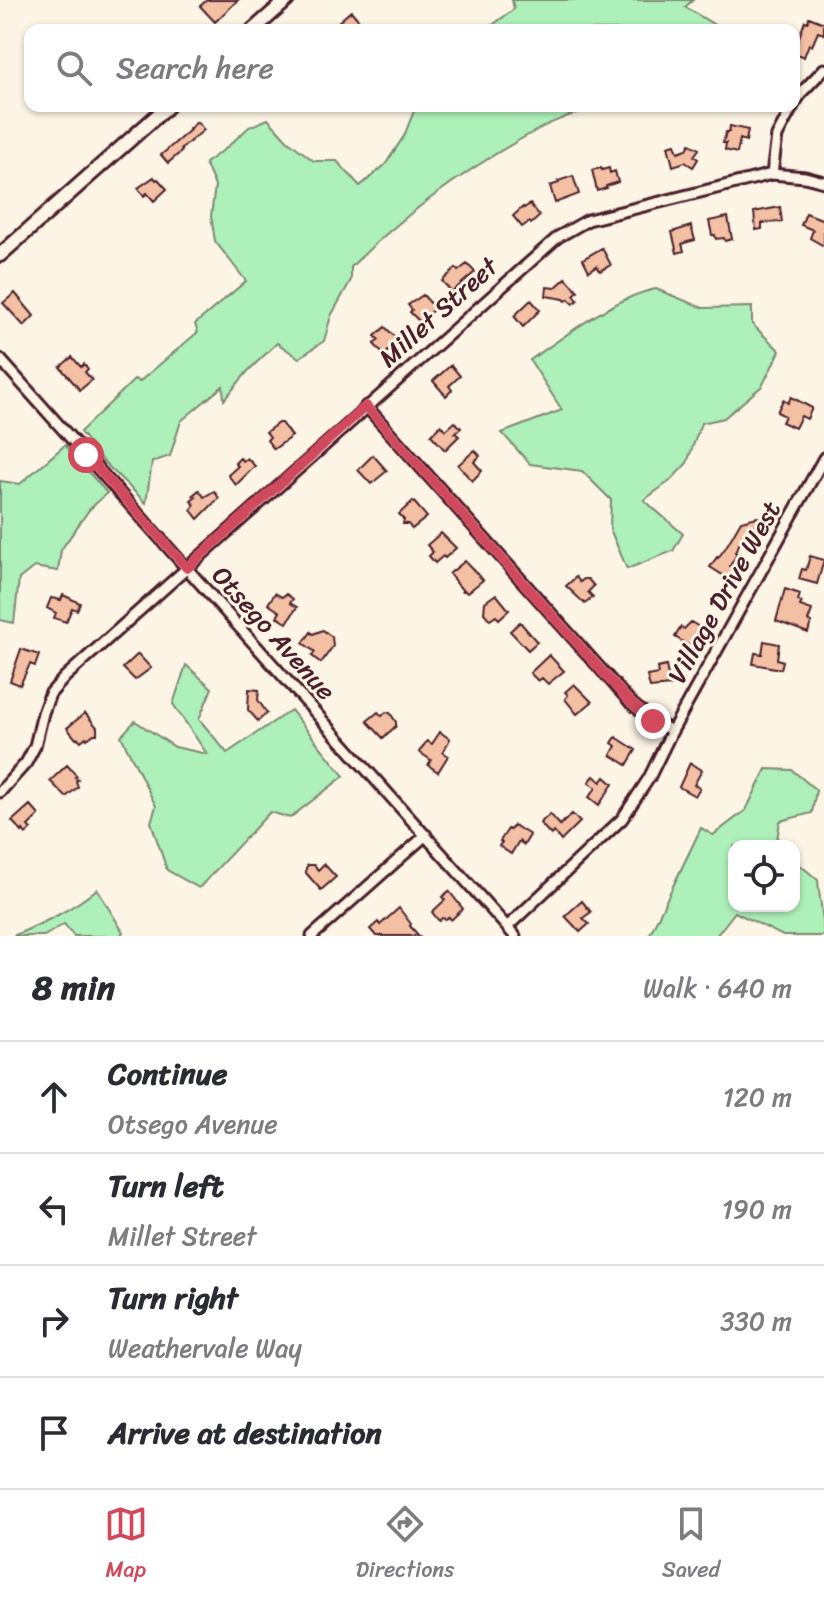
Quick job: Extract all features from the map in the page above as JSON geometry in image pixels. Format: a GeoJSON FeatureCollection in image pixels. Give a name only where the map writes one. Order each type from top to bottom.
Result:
{"type":"FeatureCollection","features":[{"type":"Feature","properties":{"kind":"street"},"geometry":{"type":"LineString","coordinates":[[260,24],[287,0]]}},
{"type":"Feature","properties":{"kind":"street"},"geometry":{"type":"LineString","coordinates":[[800,95],[824,69]]}},
{"type":"Feature","properties":{"kind":"street"},"geometry":{"type":"LineString","coordinates":[[0,255],[161,112]]}},
{"type":"Feature","properties":{"kind":"street"},"geometry":{"type":"LineString","coordinates":[[772,174],[777,136],[789,112]]}},
{"type":"Feature","properties":{"kind":"street","name":"Millet Street"},"geometry":{"type":"LineString","coordinates":[[0,792],[30,755],[50,694],[87,656],[558,237],[588,220],[772,174],[824,182]]}},
{"type":"Feature","properties":{"kind":"street","name":"Otsego Avenue"},"geometry":{"type":"LineString","coordinates":[[0,359],[515,936]]}},
{"type":"Feature","properties":{"kind":"street"},"geometry":{"type":"LineString","coordinates":[[366,406],[615,686],[653,721],[672,731]]}},
{"type":"Feature","properties":{"kind":"street","name":"Village Drive West"},"geometry":{"type":"LineString","coordinates":[[507,927],[622,819],[649,778],[824,458]]}},
{"type":"Feature","properties":{"kind":"street"},"geometry":{"type":"LineString","coordinates":[[312,936],[426,835]]}},
{"type":"Feature","properties":{"kind":"green space"},"geometry":{"type":"Polygon","coordinates":[[[512,0],[693,0],[685,7],[713,24],[494,24],[514,9],[512,0]]]}},
{"type":"Feature","properties":{"kind":"green space"},"geometry":{"type":"Polygon","coordinates":[[[414,112],[580,112],[553,122],[514,143],[464,174],[394,227],[351,267],[351,280],[331,316],[324,341],[299,358],[277,343],[224,400],[223,386],[181,421],[170,456],[152,462],[146,503],[104,462],[80,432],[135,379],[139,382],[198,332],[195,324],[246,281],[215,241],[211,216],[215,186],[205,163],[249,127],[268,119],[287,140],[314,161],[337,161],[360,186],[385,165],[404,136],[414,112]]]}},
{"type":"Feature","properties":{"kind":"green space"},"geometry":{"type":"Polygon","coordinates":[[[656,289],[703,308],[752,307],[752,324],[780,351],[762,386],[724,418],[701,423],[687,463],[670,481],[644,500],[683,534],[673,551],[627,569],[610,529],[611,500],[582,471],[530,464],[502,433],[562,410],[530,360],[607,309],[656,289]]]}},
{"type":"Feature","properties":{"kind":"green space"},"geometry":{"type":"Polygon","coordinates":[[[65,445],[107,493],[89,510],[61,550],[58,571],[34,567],[19,579],[14,623],[0,620],[0,481],[20,484],[65,445]]]}},
{"type":"Feature","properties":{"kind":"green space"},"geometry":{"type":"Polygon","coordinates":[[[186,665],[212,688],[199,719],[227,753],[291,710],[344,776],[290,818],[270,812],[199,888],[167,870],[151,822],[156,806],[121,736],[135,721],[175,747],[207,754],[173,704],[186,665]]]}},
{"type":"Feature","properties":{"kind":"green space"},"geometry":{"type":"Polygon","coordinates":[[[766,769],[792,770],[816,790],[812,813],[780,821],[777,840],[728,840],[728,912],[735,912],[716,936],[649,936],[701,828],[713,835],[746,810],[766,769]]]}},
{"type":"Feature","properties":{"kind":"green space"},"geometry":{"type":"Polygon","coordinates":[[[800,865],[818,880],[824,936],[783,936],[735,912],[800,912],[800,865]]]}},
{"type":"Feature","properties":{"kind":"green space"},"geometry":{"type":"Polygon","coordinates":[[[97,889],[123,932],[120,936],[74,936],[64,924],[44,936],[13,936],[67,910],[97,889]]]}},
{"type":"Feature","properties":{"kind":"building"},"geometry":{"type":"Polygon","coordinates":[[[207,0],[238,0],[215,22],[200,6],[207,0]]]}},
{"type":"Feature","properties":{"kind":"building"},"geometry":{"type":"Polygon","coordinates":[[[351,11],[362,24],[336,24],[351,11]]]}},
{"type":"Feature","properties":{"kind":"building"},"geometry":{"type":"Polygon","coordinates":[[[809,17],[824,23],[824,34],[818,32],[804,57],[800,55],[800,35],[805,21],[808,22],[809,17]]]}},
{"type":"Feature","properties":{"kind":"building"},"geometry":{"type":"Polygon","coordinates":[[[197,122],[204,130],[168,163],[161,155],[197,122]]]}},
{"type":"Feature","properties":{"kind":"building"},"geometry":{"type":"Polygon","coordinates":[[[730,126],[748,130],[746,141],[740,139],[737,153],[725,150],[726,143],[723,143],[730,126]]]}},
{"type":"Feature","properties":{"kind":"building"},"geometry":{"type":"Polygon","coordinates":[[[675,144],[678,152],[687,149],[690,144],[699,149],[694,156],[698,159],[693,167],[685,162],[673,166],[668,146],[675,144]]]}},
{"type":"Feature","properties":{"kind":"building"},"geometry":{"type":"Polygon","coordinates":[[[609,168],[610,173],[615,171],[618,182],[597,191],[592,170],[609,168]]]}},
{"type":"Feature","properties":{"kind":"building"},"geometry":{"type":"Polygon","coordinates":[[[573,176],[579,194],[555,203],[550,186],[573,176]]]}},
{"type":"Feature","properties":{"kind":"building"},"geometry":{"type":"Polygon","coordinates":[[[154,177],[167,189],[154,201],[147,193],[144,196],[138,188],[154,177]]]}},
{"type":"Feature","properties":{"kind":"building"},"geometry":{"type":"Polygon","coordinates":[[[530,204],[540,216],[522,227],[513,216],[530,204]]]}},
{"type":"Feature","properties":{"kind":"building"},"geometry":{"type":"Polygon","coordinates":[[[780,207],[782,222],[762,223],[762,229],[756,230],[754,212],[780,207]]]}},
{"type":"Feature","properties":{"kind":"building"},"geometry":{"type":"Polygon","coordinates":[[[806,213],[824,220],[824,246],[810,238],[813,230],[801,225],[806,213]]]}},
{"type":"Feature","properties":{"kind":"building"},"geometry":{"type":"Polygon","coordinates":[[[728,217],[732,239],[716,239],[709,221],[728,217]]]}},
{"type":"Feature","properties":{"kind":"building"},"geometry":{"type":"Polygon","coordinates":[[[691,226],[695,240],[682,244],[684,251],[677,253],[672,232],[691,226]]]}},
{"type":"Feature","properties":{"kind":"building"},"geometry":{"type":"Polygon","coordinates":[[[602,248],[611,265],[600,271],[597,266],[589,271],[583,259],[602,248]]]}},
{"type":"Feature","properties":{"kind":"building"},"geometry":{"type":"Polygon","coordinates":[[[467,264],[475,272],[452,292],[442,281],[456,268],[458,271],[467,264]]]}},
{"type":"Feature","properties":{"kind":"building"},"geometry":{"type":"Polygon","coordinates":[[[566,278],[578,291],[574,295],[578,300],[573,304],[569,299],[546,296],[547,287],[555,288],[566,278]]]}},
{"type":"Feature","properties":{"kind":"building"},"geometry":{"type":"Polygon","coordinates":[[[15,293],[34,316],[24,326],[3,303],[15,293]]]}},
{"type":"Feature","properties":{"kind":"building"},"geometry":{"type":"Polygon","coordinates":[[[423,295],[435,308],[420,322],[410,312],[412,310],[408,305],[423,295]]]}},
{"type":"Feature","properties":{"kind":"building"},"geometry":{"type":"Polygon","coordinates":[[[531,300],[540,310],[523,327],[514,316],[531,300]]]}},
{"type":"Feature","properties":{"kind":"building"},"geometry":{"type":"Polygon","coordinates":[[[385,327],[399,341],[384,355],[374,344],[379,340],[375,336],[385,327]]]}},
{"type":"Feature","properties":{"kind":"building"},"geometry":{"type":"Polygon","coordinates":[[[72,357],[81,367],[84,364],[88,369],[85,372],[92,380],[80,390],[60,367],[72,357]]]}},
{"type":"Feature","properties":{"kind":"building"},"geometry":{"type":"Polygon","coordinates":[[[451,365],[460,376],[449,386],[452,390],[446,396],[433,381],[451,365]]]}},
{"type":"Feature","properties":{"kind":"building"},"geometry":{"type":"Polygon","coordinates":[[[791,397],[812,408],[807,419],[801,416],[795,428],[782,422],[785,416],[777,412],[783,400],[788,403],[791,397]]]}},
{"type":"Feature","properties":{"kind":"building"},"geometry":{"type":"Polygon","coordinates":[[[455,422],[461,428],[455,433],[459,436],[445,450],[431,435],[441,425],[446,430],[455,422]]]}},
{"type":"Feature","properties":{"kind":"building"},"geometry":{"type":"Polygon","coordinates":[[[278,423],[292,436],[274,449],[267,440],[270,437],[266,432],[278,423]]]}},
{"type":"Feature","properties":{"kind":"building"},"geometry":{"type":"Polygon","coordinates":[[[475,450],[480,456],[474,462],[482,471],[472,481],[458,465],[475,450]]]}},
{"type":"Feature","properties":{"kind":"building"},"geometry":{"type":"Polygon","coordinates":[[[373,455],[387,471],[371,484],[358,470],[373,455]]]}},
{"type":"Feature","properties":{"kind":"building"},"geometry":{"type":"Polygon","coordinates":[[[240,458],[243,461],[247,458],[255,466],[236,485],[228,475],[238,466],[235,463],[240,458]]]}},
{"type":"Feature","properties":{"kind":"building"},"geometry":{"type":"Polygon","coordinates":[[[199,490],[204,497],[214,491],[219,498],[198,519],[191,510],[195,505],[191,501],[199,490]]]}},
{"type":"Feature","properties":{"kind":"building"},"geometry":{"type":"Polygon","coordinates":[[[413,501],[427,517],[412,529],[408,524],[403,524],[404,520],[399,514],[413,501]]]}},
{"type":"Feature","properties":{"kind":"building"},"geometry":{"type":"Polygon","coordinates":[[[757,517],[766,521],[761,529],[754,525],[742,539],[730,566],[735,569],[729,579],[710,567],[741,521],[757,517]]]}},
{"type":"Feature","properties":{"kind":"building"},"geometry":{"type":"Polygon","coordinates":[[[441,533],[456,548],[435,563],[429,556],[433,552],[427,545],[441,533]]]}},
{"type":"Feature","properties":{"kind":"building"},"geometry":{"type":"Polygon","coordinates":[[[810,556],[824,560],[817,584],[799,579],[802,569],[806,570],[810,556]]]}},
{"type":"Feature","properties":{"kind":"building"},"geometry":{"type":"Polygon","coordinates":[[[465,561],[483,580],[467,593],[449,574],[465,561]]]}},
{"type":"Feature","properties":{"kind":"building"},"geometry":{"type":"Polygon","coordinates":[[[576,577],[580,582],[588,579],[594,586],[588,592],[593,597],[585,604],[566,586],[576,577]]]}},
{"type":"Feature","properties":{"kind":"building"},"geometry":{"type":"Polygon","coordinates":[[[785,589],[800,594],[800,606],[812,610],[808,633],[776,621],[785,589]]]}},
{"type":"Feature","properties":{"kind":"building"},"geometry":{"type":"Polygon","coordinates":[[[275,593],[282,597],[286,594],[293,599],[290,603],[297,607],[287,623],[277,617],[280,612],[268,604],[275,593]]]}},
{"type":"Feature","properties":{"kind":"building"},"geometry":{"type":"Polygon","coordinates":[[[496,594],[509,610],[499,619],[496,616],[490,620],[484,613],[485,602],[496,594]]]}},
{"type":"Feature","properties":{"kind":"building"},"geometry":{"type":"Polygon","coordinates":[[[63,595],[80,603],[77,610],[72,608],[66,622],[54,618],[56,613],[47,608],[51,598],[61,600],[63,595]]]}},
{"type":"Feature","properties":{"kind":"building"},"geometry":{"type":"Polygon","coordinates":[[[520,622],[537,642],[528,650],[510,631],[520,622]]]}},
{"type":"Feature","properties":{"kind":"building"},"geometry":{"type":"Polygon","coordinates":[[[691,622],[704,630],[693,648],[675,637],[681,627],[684,629],[691,622]]]}},
{"type":"Feature","properties":{"kind":"building"},"geometry":{"type":"Polygon","coordinates":[[[323,630],[332,637],[333,646],[321,663],[312,656],[315,652],[303,643],[311,632],[323,630]]]}},
{"type":"Feature","properties":{"kind":"building"},"geometry":{"type":"Polygon","coordinates":[[[764,641],[779,644],[777,659],[783,661],[781,669],[753,664],[755,653],[762,654],[764,641]]]}},
{"type":"Feature","properties":{"kind":"building"},"geometry":{"type":"Polygon","coordinates":[[[21,649],[39,655],[35,666],[30,664],[20,685],[10,681],[21,649]]]}},
{"type":"Feature","properties":{"kind":"building"},"geometry":{"type":"Polygon","coordinates":[[[138,654],[151,668],[135,680],[123,668],[138,654]]]}},
{"type":"Feature","properties":{"kind":"building"},"geometry":{"type":"Polygon","coordinates":[[[549,655],[564,671],[548,684],[542,678],[538,681],[530,673],[549,655]]]}},
{"type":"Feature","properties":{"kind":"building"},"geometry":{"type":"Polygon","coordinates":[[[666,666],[670,686],[650,688],[647,676],[658,674],[657,668],[666,666]]]}},
{"type":"Feature","properties":{"kind":"building"},"geometry":{"type":"Polygon","coordinates":[[[574,684],[592,702],[577,714],[565,699],[568,695],[565,692],[574,684]]]}},
{"type":"Feature","properties":{"kind":"building"},"geometry":{"type":"Polygon","coordinates":[[[249,689],[259,690],[258,700],[267,713],[258,721],[248,710],[249,689]]]}},
{"type":"Feature","properties":{"kind":"building"},"geometry":{"type":"Polygon","coordinates":[[[378,712],[382,716],[390,713],[396,722],[396,726],[383,738],[367,721],[378,712]]]}},
{"type":"Feature","properties":{"kind":"building"},"geometry":{"type":"Polygon","coordinates":[[[85,713],[97,727],[97,734],[81,741],[67,728],[85,713]]]}},
{"type":"Feature","properties":{"kind":"building"},"geometry":{"type":"Polygon","coordinates":[[[440,732],[450,739],[443,752],[448,756],[438,772],[428,765],[431,760],[419,752],[427,741],[432,744],[440,732]]]}},
{"type":"Feature","properties":{"kind":"building"},"geometry":{"type":"Polygon","coordinates":[[[616,737],[636,750],[627,765],[611,755],[616,746],[612,743],[616,737]]]}},
{"type":"Feature","properties":{"kind":"building"},"geometry":{"type":"Polygon","coordinates":[[[690,763],[702,770],[694,785],[700,788],[695,796],[679,787],[690,763]]]}},
{"type":"Feature","properties":{"kind":"building"},"geometry":{"type":"Polygon","coordinates":[[[67,765],[77,776],[78,787],[66,797],[50,781],[67,765]]]}},
{"type":"Feature","properties":{"kind":"building"},"geometry":{"type":"Polygon","coordinates":[[[594,776],[601,782],[605,777],[613,784],[599,805],[589,797],[596,788],[589,782],[594,776]]]}},
{"type":"Feature","properties":{"kind":"building"},"geometry":{"type":"Polygon","coordinates":[[[30,805],[39,815],[28,826],[31,829],[26,834],[12,821],[30,805]]]}},
{"type":"Feature","properties":{"kind":"building"},"geometry":{"type":"Polygon","coordinates":[[[550,814],[560,825],[572,814],[580,822],[561,841],[540,823],[550,814]]]}},
{"type":"Feature","properties":{"kind":"building"},"geometry":{"type":"Polygon","coordinates":[[[514,825],[530,835],[524,845],[519,841],[511,854],[499,846],[508,829],[514,825]]]}},
{"type":"Feature","properties":{"kind":"building"},"geometry":{"type":"Polygon","coordinates":[[[324,864],[336,877],[321,890],[306,873],[306,868],[314,865],[318,870],[324,864]]]}},
{"type":"Feature","properties":{"kind":"building"},"geometry":{"type":"Polygon","coordinates":[[[449,891],[463,909],[451,920],[449,917],[439,921],[432,912],[445,900],[442,897],[449,891]]]}},
{"type":"Feature","properties":{"kind":"building"},"geometry":{"type":"Polygon","coordinates":[[[582,901],[591,912],[583,918],[589,924],[580,932],[565,916],[582,901]]]}},
{"type":"Feature","properties":{"kind":"building"},"geometry":{"type":"Polygon","coordinates":[[[399,908],[419,936],[376,936],[370,929],[378,922],[380,925],[399,908]]]}},
{"type":"Feature","properties":{"kind":"route"},"geometry":{"type":"LineString","coordinates":[[86,455],[187,568],[366,406],[608,678],[653,721]]}}]}
